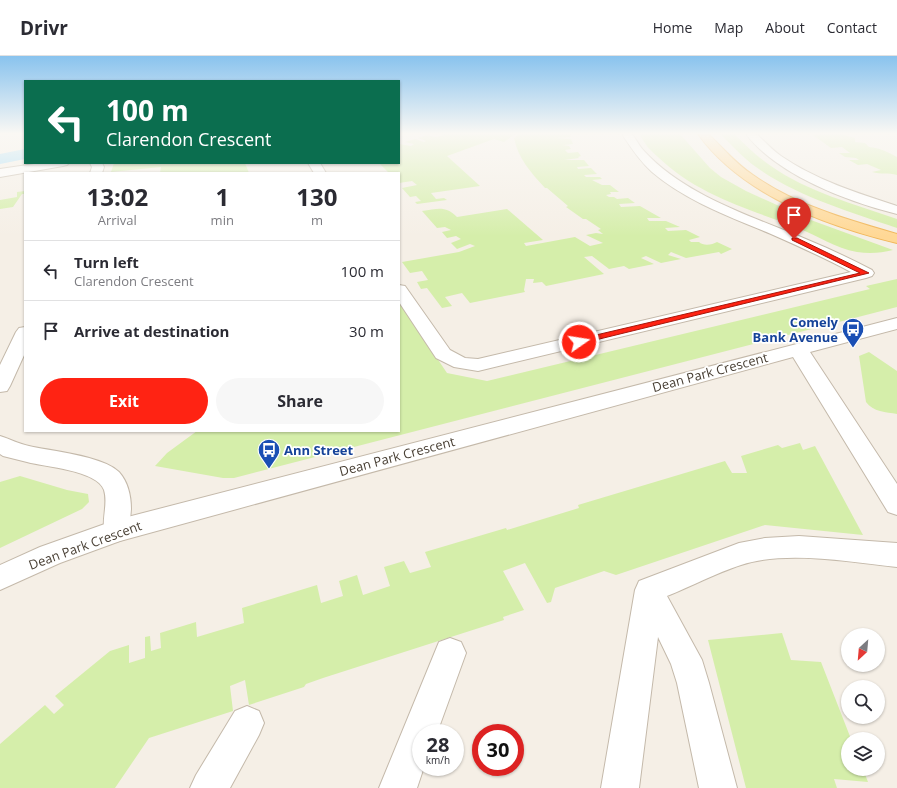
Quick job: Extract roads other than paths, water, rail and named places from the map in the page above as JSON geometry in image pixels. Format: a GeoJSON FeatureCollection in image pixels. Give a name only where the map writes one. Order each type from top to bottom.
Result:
{"type":"FeatureCollection","features":[{"type":"Feature","properties":{"kind":"main road"},"geometry":{"type":"LineString","coordinates":[[738,168],[764,187],[820,213],[897,239]]}},
{"type":"Feature","properties":{"kind":"street"},"geometry":{"type":"LineString","coordinates":[[0,173],[30,168]]}},
{"type":"Feature","properties":{"kind":"street"},"geometry":{"type":"LineString","coordinates":[[400,291],[443,354],[455,361],[478,365],[866,273],[691,192],[656,168]]}},
{"type":"Feature","properties":{"kind":"street"},"geometry":{"type":"LineString","coordinates":[[794,168],[832,186],[897,210]]}},
{"type":"Feature","properties":{"kind":"street","name":"Dean Park Crescent"},"geometry":{"type":"LineString","coordinates":[[0,578],[50,554],[116,531],[897,323]]}},
{"type":"Feature","properties":{"kind":"street"},"geometry":{"type":"LineString","coordinates":[[0,386],[24,334]]}},
{"type":"Feature","properties":{"kind":"street"},"geometry":{"type":"LineString","coordinates":[[798,349],[897,505]]}},
{"type":"Feature","properties":{"kind":"street"},"geometry":{"type":"LineString","coordinates":[[0,444],[12,450],[84,465],[106,475],[114,481],[117,489],[118,504],[116,531]]}},
{"type":"Feature","properties":{"kind":"street"},"geometry":{"type":"LineString","coordinates":[[649,590],[739,554],[765,549],[818,548],[897,555]]}},
{"type":"Feature","properties":{"kind":"street"},"geometry":{"type":"LineString","coordinates":[[620,788],[649,590]]}},
{"type":"Feature","properties":{"kind":"street"},"geometry":{"type":"LineString","coordinates":[[649,590],[686,660],[694,683],[718,788]]}},
{"type":"Feature","properties":{"kind":"street"},"geometry":{"type":"LineString","coordinates":[[398,788],[450,654]]}},
{"type":"Feature","properties":{"kind":"street"},"geometry":{"type":"LineString","coordinates":[[209,788],[247,724]]}},
{"type":"Feature","properties":{"kind":"place","name":"Comely Bank Avenue"},"geometry":{"type":"Point","coordinates":[853,348]}},
{"type":"Feature","properties":{"kind":"place","name":"Ann Street"},"geometry":{"type":"Point","coordinates":[269,470]}}]}
